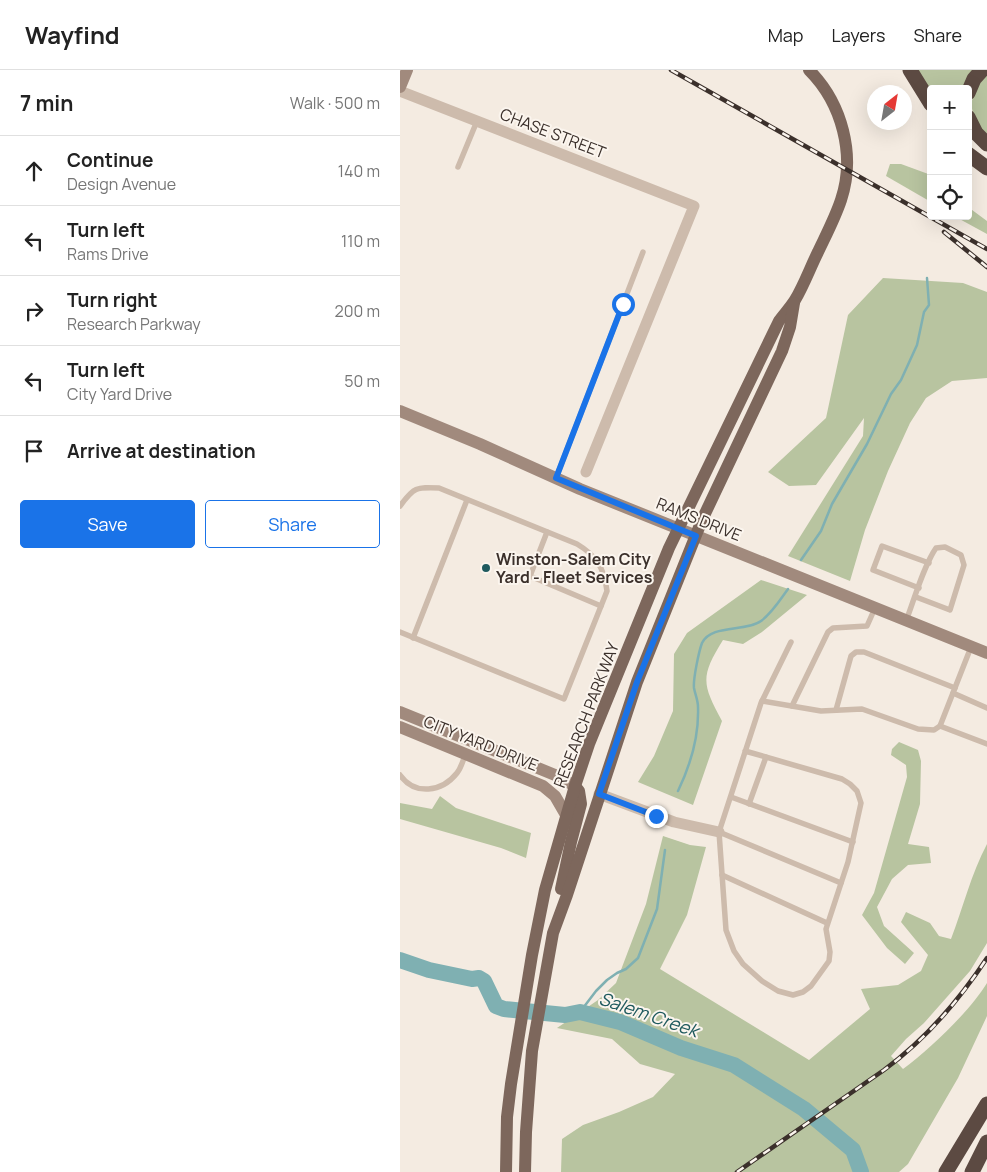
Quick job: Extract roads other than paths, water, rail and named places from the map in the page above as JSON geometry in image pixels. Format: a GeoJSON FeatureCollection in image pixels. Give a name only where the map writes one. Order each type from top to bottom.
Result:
{"type":"FeatureCollection","features":[{"type":"Feature","properties":{"kind":"highway"},"geometry":{"type":"LineString","coordinates":[[910,70],[927,98]]}},
{"type":"Feature","properties":{"kind":"highway"},"geometry":{"type":"LineString","coordinates":[[971,85],[974,78],[982,70]]}},
{"type":"Feature","properties":{"kind":"highway"},"geometry":{"type":"LineString","coordinates":[[972,124],[976,133],[987,144]]}},
{"type":"Feature","properties":{"kind":"highway"},"geometry":{"type":"LineString","coordinates":[[972,157],[987,168]]}},
{"type":"Feature","properties":{"kind":"highway"},"geometry":{"type":"LineString","coordinates":[[946,1172],[987,1104]]}},
{"type":"Feature","properties":{"kind":"highway"},"geometry":{"type":"LineString","coordinates":[[972,1172],[987,1142]]}},
{"type":"Feature","properties":{"kind":"main road"},"geometry":{"type":"LineString","coordinates":[[400,87],[408,70]]}},
{"type":"Feature","properties":{"kind":"main road","name":"RESEARCH PARKWAY"},"geometry":{"type":"LineString","coordinates":[[506,1172],[507,1117],[528,975],[545,890],[566,815],[589,744],[665,557],[779,321],[795,300],[842,198],[847,174],[846,142],[837,111],[826,90],[809,70]]}},
{"type":"Feature","properties":{"kind":"main road","name":"RESEARCH PARKWAY"},"geometry":{"type":"LineString","coordinates":[[525,1172],[532,1051],[553,933],[637,682],[696,536],[782,351],[790,327],[795,300]]}},
{"type":"Feature","properties":{"kind":"main road","name":"RAMS DRIVE"},"geometry":{"type":"LineString","coordinates":[[400,411],[678,529],[987,654]]}},
{"type":"Feature","properties":{"kind":"main road","name":"CITY YARD DRIVE"},"geometry":{"type":"LineString","coordinates":[[400,712],[556,775],[575,786]]}},
{"type":"Feature","properties":{"kind":"main road","name":"CITY YARD DRIVE"},"geometry":{"type":"LineString","coordinates":[[400,727],[547,788],[559,801],[566,815]]}},
{"type":"Feature","properties":{"kind":"main road"},"geometry":{"type":"LineString","coordinates":[[553,933],[567,861],[581,804],[579,791],[575,786]]}},
{"type":"Feature","properties":{"kind":"street","name":"CHASE STREET"},"geometry":{"type":"LineString","coordinates":[[400,90],[694,206],[586,472]]}},
{"type":"Feature","properties":{"kind":"street"},"geometry":{"type":"LineString","coordinates":[[599,794],[674,822],[719,832]]}},
{"type":"Feature","properties":{"kind":"lane"},"geometry":{"type":"LineString","coordinates":[[458,167],[477,121]]}},
{"type":"Feature","properties":{"kind":"lane"},"geometry":{"type":"LineString","coordinates":[[556,478],[643,252]]}},
{"type":"Feature","properties":{"kind":"lane"},"geometry":{"type":"LineString","coordinates":[[400,506],[409,494],[418,488],[440,488],[583,547],[599,563],[605,576],[607,591],[564,699],[400,632]]}},
{"type":"Feature","properties":{"kind":"lane"},"geometry":{"type":"LineString","coordinates":[[413,638],[467,500]]}},
{"type":"Feature","properties":{"kind":"lane"},"geometry":{"type":"LineString","coordinates":[[547,532],[530,576],[601,606]]}},
{"type":"Feature","properties":{"kind":"lane"},"geometry":{"type":"LineString","coordinates":[[919,588],[873,570],[882,546],[929,563]]}},
{"type":"Feature","properties":{"kind":"lane"},"geometry":{"type":"LineString","coordinates":[[906,621],[929,563],[936,548],[945,547],[961,555],[964,565],[950,610],[916,596]]}},
{"type":"Feature","properties":{"kind":"lane"},"geometry":{"type":"LineString","coordinates":[[792,706],[828,632],[833,628],[867,626],[875,608]]}},
{"type":"Feature","properties":{"kind":"lane"},"geometry":{"type":"LineString","coordinates":[[745,751],[842,779],[857,791],[861,803],[848,862],[827,924],[826,930],[830,952],[828,961],[817,978],[803,992],[793,995],[778,991],[762,981],[743,964],[734,951],[726,930],[719,832],[745,751],[762,701],[791,642]]}},
{"type":"Feature","properties":{"kind":"lane"},"geometry":{"type":"LineString","coordinates":[[762,701],[821,711],[862,709],[928,730],[934,730],[940,726],[971,647]]}},
{"type":"Feature","properties":{"kind":"lane"},"geometry":{"type":"LineString","coordinates":[[836,710],[851,656],[856,652],[864,652],[954,691],[987,708]]}},
{"type":"Feature","properties":{"kind":"lane"},"geometry":{"type":"LineString","coordinates":[[940,726],[987,744]]}},
{"type":"Feature","properties":{"kind":"lane"},"geometry":{"type":"LineString","coordinates":[[400,775],[404,780],[417,788],[428,790],[440,788],[458,771],[465,753]]}},
{"type":"Feature","properties":{"kind":"lane"},"geometry":{"type":"LineString","coordinates":[[749,804],[766,756]]}},
{"type":"Feature","properties":{"kind":"lane"},"geometry":{"type":"LineString","coordinates":[[731,797],[852,842]]}},
{"type":"Feature","properties":{"kind":"lane"},"geometry":{"type":"LineString","coordinates":[[719,832],[841,883]]}},
{"type":"Feature","properties":{"kind":"lane"},"geometry":{"type":"LineString","coordinates":[[722,875],[827,924]]}},
{"type":"Feature","properties":{"kind":"waterway"},"geometry":{"type":"LineString","coordinates":[[801,560],[821,531],[832,504],[867,444],[917,345],[924,312],[929,305],[927,278]]}},
{"type":"Feature","properties":{"kind":"waterway"},"geometry":{"type":"LineString","coordinates":[[678,791],[690,761],[697,728],[698,702],[694,684],[696,665],[702,643],[713,633],[761,621],[788,589]]}},
{"type":"Feature","properties":{"kind":"waterway"},"geometry":{"type":"LineString","coordinates":[[580,1012],[607,980],[626,969],[638,958],[657,909],[665,850]]}},
{"type":"Feature","properties":{"kind":"waterway","name":"Salem Creek"},"geometry":{"type":"LineString","coordinates":[[400,960],[429,970],[472,979],[479,978],[484,981],[496,1006],[504,1009],[565,1015],[580,1012],[620,1022],[681,1048],[734,1065],[804,1109],[853,1150],[861,1172]]}},
{"type":"Feature","properties":{"kind":"railway"},"geometry":{"type":"LineString","coordinates":[[671,70],[987,249]]}},
{"type":"Feature","properties":{"kind":"railway"},"geometry":{"type":"LineString","coordinates":[[944,232],[987,267]]}},
{"type":"Feature","properties":{"kind":"railway"},"geometry":{"type":"LineString","coordinates":[[737,1172],[884,1070],[914,1046],[953,1005],[987,958]]}},
{"type":"Feature","properties":{"kind":"place","name":"Winston-Salem City Yard - Fleet Services"},"geometry":{"type":"Point","coordinates":[486,568]}}]}
